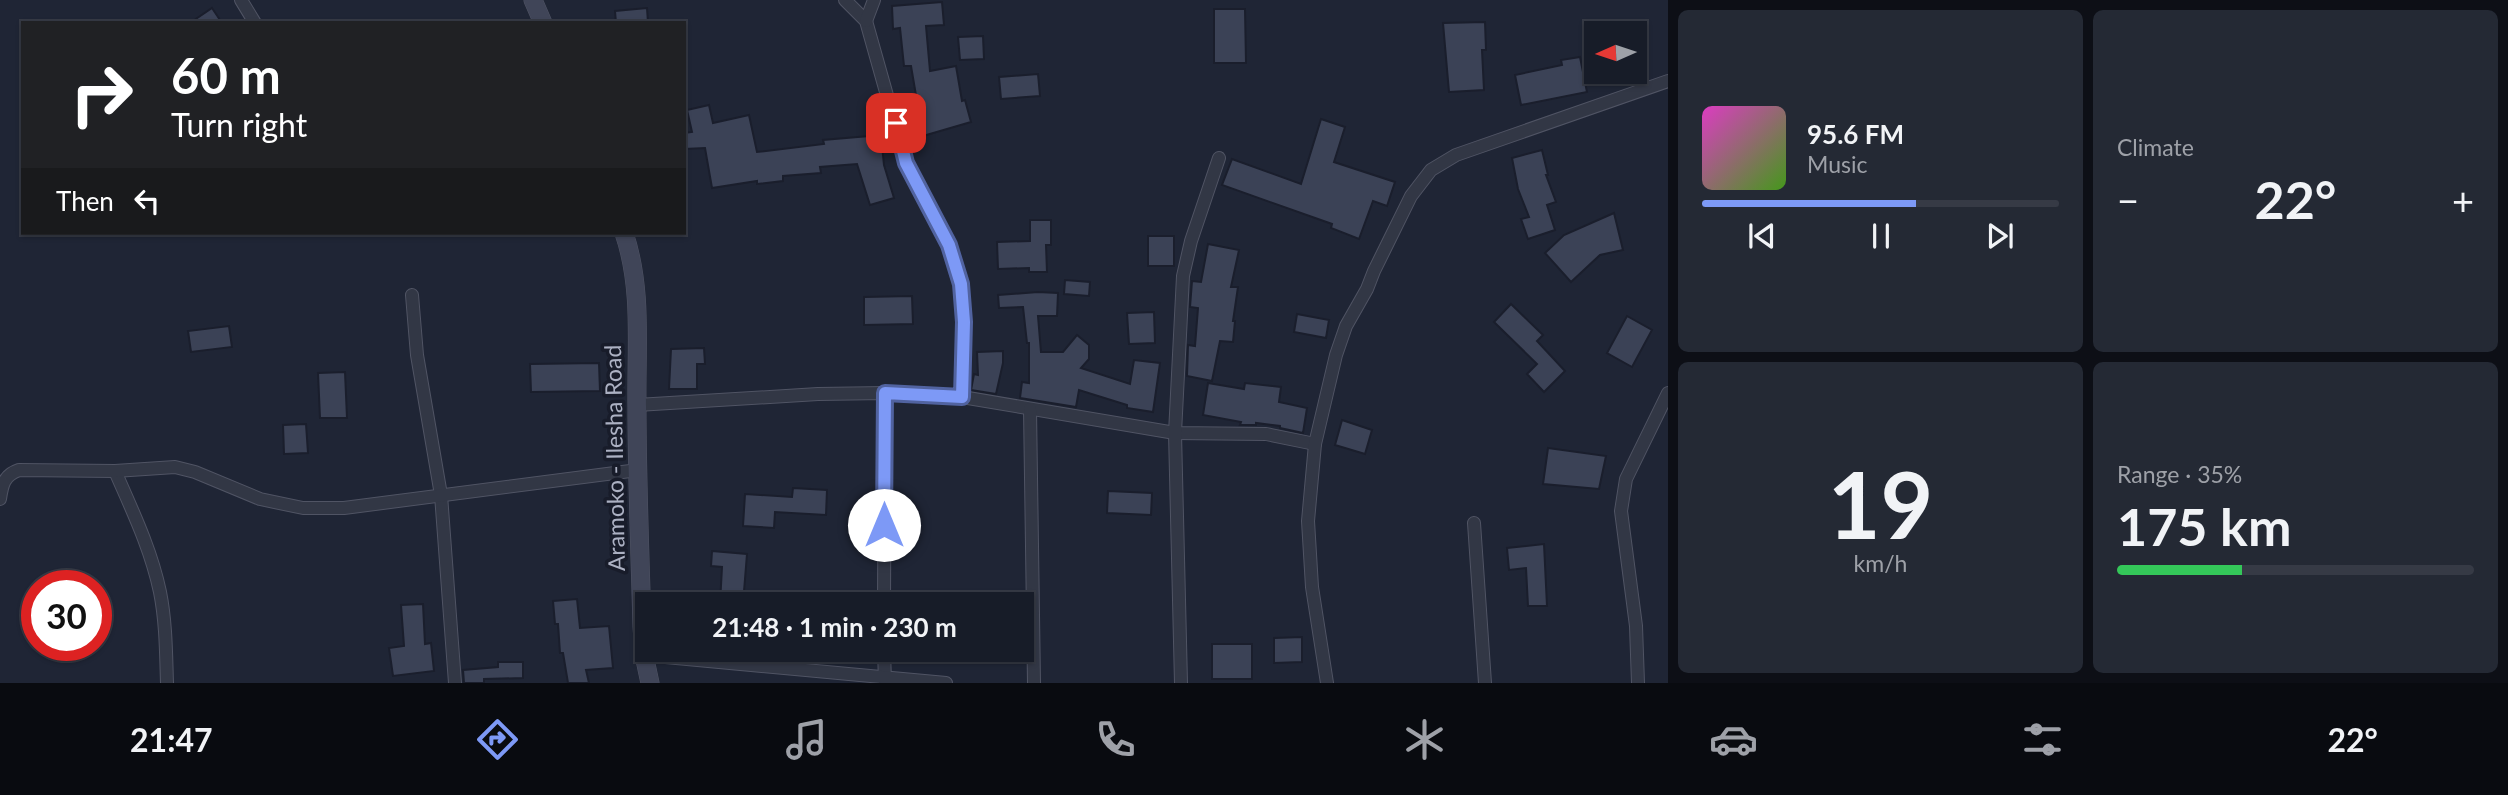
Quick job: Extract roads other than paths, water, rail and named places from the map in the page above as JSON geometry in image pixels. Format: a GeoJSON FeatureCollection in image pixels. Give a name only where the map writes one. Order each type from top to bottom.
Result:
{"type":"FeatureCollection","features":[{"type":"Feature","properties":{"kind":"main road"},"geometry":{"type":"LineString","coordinates":[[533,0],[542,21]]}},
{"type":"Feature","properties":{"kind":"main road","name":"Aramoko - Ilesha Road"},"geometry":{"type":"LineString","coordinates":[[625,235],[632,262],[638,305],[636,405],[642,592]]}},
{"type":"Feature","properties":{"kind":"main road","name":"Aramoko - Ilesha Road"},"geometry":{"type":"LineString","coordinates":[[646,662],[650,683]]}},
{"type":"Feature","properties":{"kind":"street"},"geometry":{"type":"LineString","coordinates":[[241,0],[254,21]]}},
{"type":"Feature","properties":{"kind":"street"},"geometry":{"type":"LineString","coordinates":[[845,0],[866,21],[906,163],[949,245],[961,284],[964,322],[962,397]]}},
{"type":"Feature","properties":{"kind":"street"},"geometry":{"type":"LineString","coordinates":[[866,21],[874,0]]}},
{"type":"Feature","properties":{"kind":"street"},"geometry":{"type":"LineString","coordinates":[[1326,683],[1312,587],[1308,521],[1315,443],[1336,355],[1346,326],[1367,289],[1411,196],[1431,170],[1456,155],[1668,80]]}},
{"type":"Feature","properties":{"kind":"street"},"geometry":{"type":"LineString","coordinates":[[1181,683],[1175,433],[1183,276],[1191,241],[1219,158]]}},
{"type":"Feature","properties":{"kind":"street"},"geometry":{"type":"LineString","coordinates":[[412,295],[417,355],[441,495],[455,683]]}},
{"type":"Feature","properties":{"kind":"street"},"geometry":{"type":"LineString","coordinates":[[884,592],[885,393]]}},
{"type":"Feature","properties":{"kind":"street"},"geometry":{"type":"LineString","coordinates":[[636,405],[818,394],[885,393],[962,397],[1175,433],[1266,434],[1315,443]]}},
{"type":"Feature","properties":{"kind":"street"},"geometry":{"type":"LineString","coordinates":[[1638,683],[1636,626],[1621,511],[1626,479],[1668,393]]}},
{"type":"Feature","properties":{"kind":"street"},"geometry":{"type":"LineString","coordinates":[[1030,409],[1034,683]]}},
{"type":"Feature","properties":{"kind":"street"},"geometry":{"type":"LineString","coordinates":[[0,499],[3,483],[10,473],[19,470],[115,471],[175,467],[195,472],[260,499],[303,508],[345,508],[638,470]]}},
{"type":"Feature","properties":{"kind":"street"},"geometry":{"type":"LineString","coordinates":[[115,471],[150,555],[160,593],[166,639],[167,683]]}},
{"type":"Feature","properties":{"kind":"street"},"geometry":{"type":"LineString","coordinates":[[1474,523],[1485,683]]}},
{"type":"Feature","properties":{"kind":"street"},"geometry":{"type":"LineString","coordinates":[[711,662],[884,680],[946,683]]}},
{"type":"Feature","properties":{"kind":"street"},"geometry":{"type":"LineString","coordinates":[[884,662],[884,680]]}}]}
